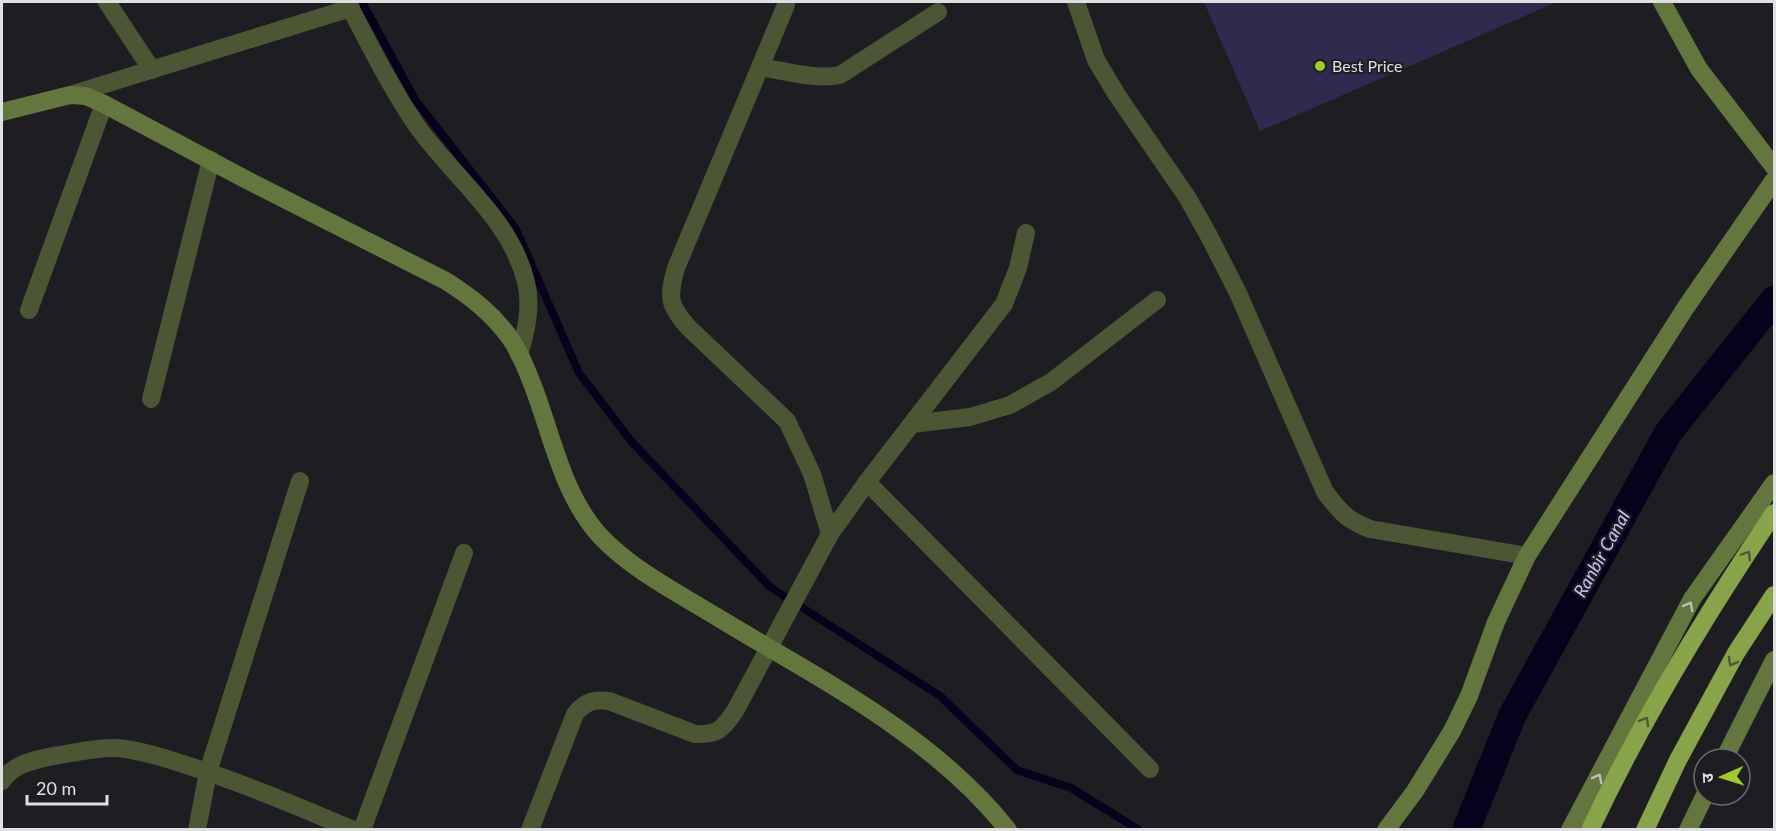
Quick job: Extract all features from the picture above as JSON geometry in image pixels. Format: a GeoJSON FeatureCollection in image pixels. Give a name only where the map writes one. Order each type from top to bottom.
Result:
{"type":"FeatureCollection","features":[{"type":"Feature","properties":{"kind":"highway"},"geometry":{"type":"LineString","coordinates":[[1590,830],[1636,737],[1685,652],[1774,513]]}},
{"type":"Feature","properties":{"kind":"highway"},"geometry":{"type":"LineString","coordinates":[[1645,830],[1678,760],[1736,653],[1774,595]]}},
{"type":"Feature","properties":{"kind":"street"},"geometry":{"type":"LineString","coordinates":[[107,2],[152,70]]}},
{"type":"Feature","properties":{"kind":"street"},"geometry":{"type":"LineString","coordinates":[[1076,2],[1096,60],[1187,197],[1209,236],[1238,293],[1325,492],[1340,513],[1352,522],[1370,529],[1527,556]]}},
{"type":"Feature","properties":{"kind":"street"},"geometry":{"type":"LineString","coordinates":[[1662,2],[1699,69],[1774,167]]}},
{"type":"Feature","properties":{"kind":"street"},"geometry":{"type":"LineString","coordinates":[[2,112],[70,95],[152,70],[349,5],[415,123],[429,143],[500,227],[515,252],[527,284],[529,306],[526,331],[519,355]]}},
{"type":"Feature","properties":{"kind":"street"},"geometry":{"type":"LineString","coordinates":[[786,5],[676,268],[670,301],[677,315],[689,328],[787,421],[812,474],[830,534]]}},
{"type":"Feature","properties":{"kind":"street"},"geometry":{"type":"LineString","coordinates":[[760,68],[816,76],[840,75],[938,12]]}},
{"type":"Feature","properties":{"kind":"street"},"geometry":{"type":"LineString","coordinates":[[70,95],[86,96],[104,104],[446,281],[476,300],[492,315],[511,339],[540,405],[567,485],[583,514],[603,538],[632,563],[669,588],[773,641],[920,745],[977,794],[1008,830]]}},
{"type":"Feature","properties":{"kind":"street"},"geometry":{"type":"LineString","coordinates":[[29,310],[104,104]]}},
{"type":"Feature","properties":{"kind":"street"},"geometry":{"type":"LineString","coordinates":[[151,399],[211,160]]}},
{"type":"Feature","properties":{"kind":"street"},"geometry":{"type":"LineString","coordinates":[[1386,830],[1415,791],[1452,731],[1469,696],[1496,622],[1527,556],[1686,307],[1774,180]]}},
{"type":"Feature","properties":{"kind":"street"},"geometry":{"type":"LineString","coordinates":[[530,830],[575,714],[583,705],[595,699],[609,701],[695,734],[710,735],[723,729],[735,711],[830,534],[867,482],[1004,304],[1018,268],[1026,233]]}},
{"type":"Feature","properties":{"kind":"street"},"geometry":{"type":"LineString","coordinates":[[912,424],[970,417],[1010,405],[1051,382],[1157,300]]}},
{"type":"Feature","properties":{"kind":"street"},"geometry":{"type":"LineString","coordinates":[[197,830],[208,772],[300,481]]}},
{"type":"Feature","properties":{"kind":"street"},"geometry":{"type":"LineString","coordinates":[[867,482],[1150,769]]}},
{"type":"Feature","properties":{"kind":"street"},"geometry":{"type":"LineString","coordinates":[[1570,830],[1692,599],[1774,483]]}},
{"type":"Feature","properties":{"kind":"street"},"geometry":{"type":"LineString","coordinates":[[362,830],[464,554]]}},
{"type":"Feature","properties":{"kind":"street"},"geometry":{"type":"LineString","coordinates":[[1730,747],[1774,660]]}},
{"type":"Feature","properties":{"kind":"street"},"geometry":{"type":"LineString","coordinates":[[2,781],[20,765],[44,758],[115,748],[135,751],[208,772],[354,830]]}},
{"type":"Feature","properties":{"kind":"street"},"geometry":{"type":"LineString","coordinates":[[1688,830],[1699,807]]}},
{"type":"Feature","properties":{"kind":"building","name":"Best Price"},"geometry":{"type":"Polygon","coordinates":[[[1204,2],[1557,2],[1260,131],[1204,2]]]}},
{"type":"Feature","properties":{"kind":"waterway"},"geometry":{"type":"LineString","coordinates":[[362,2],[416,101],[516,229],[579,373],[631,441],[770,587],[940,696],[1017,770],[1071,788],[1139,830]]}},
{"type":"Feature","properties":{"kind":"waterway","name":"Ranbir Canal"},"geometry":{"type":"LineString","coordinates":[[1466,830],[1512,716],[1668,433],[1774,300]]}},
{"type":"Feature","properties":{"kind":"place","name":"Best Price"},"geometry":{"type":"Point","coordinates":[1320,66]}}]}
